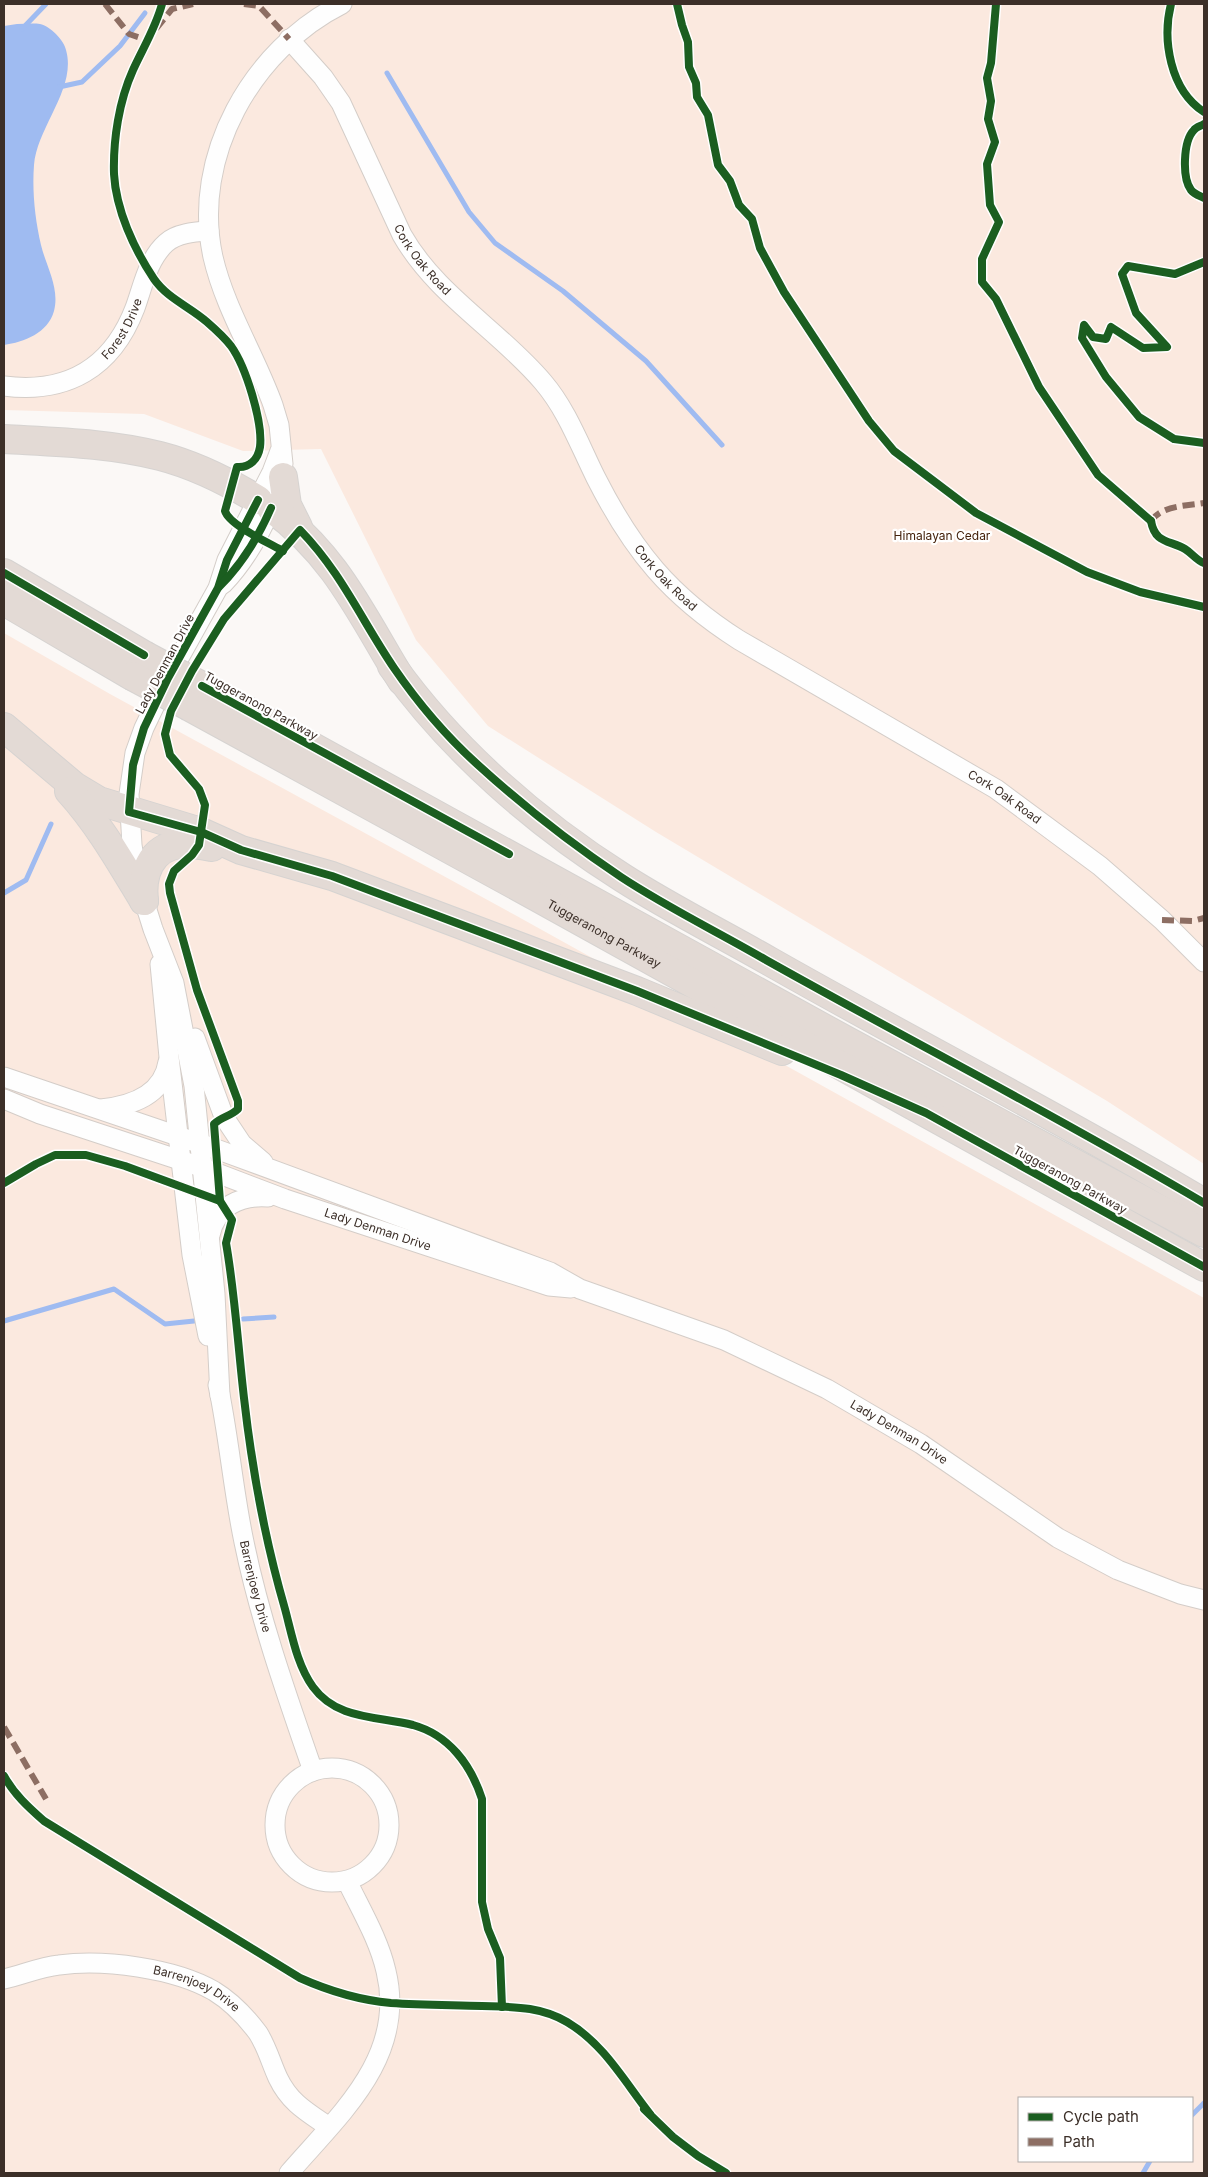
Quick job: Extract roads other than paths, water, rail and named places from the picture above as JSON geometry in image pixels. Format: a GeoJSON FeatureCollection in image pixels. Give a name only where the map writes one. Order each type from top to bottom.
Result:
{"type":"FeatureCollection","features":[{"type":"Feature","properties":{"kind":"highway"},"geometry":{"type":"LineString","coordinates":[[4,439],[110,447],[161,456],[211,474],[264,504],[300,530]]}},
{"type":"Feature","properties":{"kind":"highway"},"geometry":{"type":"LineString","coordinates":[[281,464],[286,505],[300,530],[329,563],[345,585],[424,719],[448,750],[496,802],[536,836],[593,879],[847,1041]]}},
{"type":"Feature","properties":{"kind":"highway","name":"Tuggeranong Parkway"},"geometry":{"type":"LineString","coordinates":[[4,573],[138,665]]}},
{"type":"Feature","properties":{"kind":"highway","name":"Tuggeranong Parkway"},"geometry":{"type":"LineString","coordinates":[[4,602],[138,665],[196,697],[926,1112],[1204,1267]]}},
{"type":"Feature","properties":{"kind":"highway"},"geometry":{"type":"LineString","coordinates":[[392,666],[428,714],[476,763],[559,833],[622,878],[895,1032],[1103,1144],[1204,1203]]}},
{"type":"Feature","properties":{"kind":"highway","name":"Tuggeranong Parkway"},"geometry":{"type":"LineString","coordinates":[[196,697],[847,1041],[1204,1233]]}},
{"type":"Feature","properties":{"kind":"highway"},"geometry":{"type":"LineString","coordinates":[[4,727],[85,794],[99,801],[129,812],[202,832],[241,850],[332,876],[637,991],[926,1112]]}},
{"type":"Feature","properties":{"kind":"highway"},"geometry":{"type":"LineString","coordinates":[[35,753],[83,806],[115,853],[144,901]]}},
{"type":"Feature","properties":{"kind":"highway"},"geometry":{"type":"LineString","coordinates":[[144,901],[143,882],[145,872],[151,862],[167,848],[187,844],[241,850]]}},
{"type":"Feature","properties":{"kind":"street"},"geometry":{"type":"LineString","coordinates":[[264,504],[281,464],[280,435],[275,410],[220,279],[209,231],[208,203],[218,150],[240,100],[254,80],[289,39],[342,4]]}},
{"type":"Feature","properties":{"kind":"street","name":"Cork Oak Road"},"geometry":{"type":"LineString","coordinates":[[289,39],[323,77],[341,103],[412,252],[448,292],[544,383],[568,421],[608,501],[633,543],[672,589],[712,622],[739,640],[996,789],[1100,866],[1162,920],[1204,962]]}},
{"type":"Feature","properties":{"kind":"street","name":"Forest Drive"},"geometry":{"type":"LineString","coordinates":[[4,386],[48,387],[64,383],[98,363],[115,345],[127,326],[148,269],[161,248],[179,236],[209,231]]}},
{"type":"Feature","properties":{"kind":"street"},"geometry":{"type":"LineString","coordinates":[[264,504],[281,464]]}},
{"type":"Feature","properties":{"kind":"street","name":"Lady Denman Drive"},"geometry":{"type":"LineString","coordinates":[[199,1144],[196,1101],[190,1062],[171,971],[153,929],[144,901],[132,845],[129,812],[133,765],[144,728],[168,678],[218,588],[227,560],[264,504]]}},
{"type":"Feature","properties":{"kind":"street","name":"Lady Denman Drive"},"geometry":{"type":"LineString","coordinates":[[153,929],[161,972],[168,1057],[180,1160]]}},
{"type":"Feature","properties":{"kind":"street"},"geometry":{"type":"LineString","coordinates":[[171,971],[224,1117],[242,1144],[273,1171]]}},
{"type":"Feature","properties":{"kind":"street"},"geometry":{"type":"LineString","coordinates":[[97,1110],[129,1105],[150,1093],[164,1077],[168,1057]]}},
{"type":"Feature","properties":{"kind":"street","name":"Lady Denman Drive"},"geometry":{"type":"LineString","coordinates":[[4,1077],[199,1144],[550,1272],[580,1289],[724,1340],[827,1389],[921,1444],[1039,1525],[1086,1554],[1140,1580],[1204,1600]]}},
{"type":"Feature","properties":{"kind":"street","name":"Lady Denman Drive"},"geometry":{"type":"LineString","coordinates":[[4,1099],[40,1114],[201,1167],[284,1199],[548,1286],[580,1289]]}},
{"type":"Feature","properties":{"kind":"street","name":"Barrenjoey Drive"},"geometry":{"type":"LineString","coordinates":[[199,1144],[215,1294],[220,1396]]}},
{"type":"Feature","properties":{"kind":"street","name":"Barrenjoey Drive"},"geometry":{"type":"LineString","coordinates":[[180,1160],[192,1255],[220,1396],[237,1506],[257,1596],[283,1685],[313,1771]]}},
{"type":"Feature","properties":{"kind":"street"},"geometry":{"type":"LineString","coordinates":[[210,1243],[213,1223],[220,1212],[230,1204],[240,1199],[252,1197],[284,1199]]}},
{"type":"Feature","properties":{"kind":"street"},"geometry":{"type":"LineString","coordinates":[[340,1768],[358,1774],[374,1786],[388,1812],[389,1832],[384,1850],[379,1859],[365,1873],[347,1881],[327,1883],[307,1878],[284,1858],[276,1838],[274,1818],[281,1798],[294,1782],[313,1771],[340,1768]]}},
{"type":"Feature","properties":{"kind":"street"},"geometry":{"type":"LineString","coordinates":[[289,2173],[362,2088],[376,2065],[386,2041],[390,2002],[386,1972],[371,1930],[347,1881]]}},
{"type":"Feature","properties":{"kind":"street","name":"Barrenjoey Drive"},"geometry":{"type":"LineString","coordinates":[[4,1979],[58,1964],[98,1964],[138,1968],[196,1982],[232,2004],[247,2019],[260,2036],[278,2078],[295,2105],[329,2127]]}},
{"type":"Feature","properties":{"kind":"water"},"geometry":{"type":"Polygon","coordinates":[[[40,24],[52,30],[65,46],[68,64],[62,93],[42,136],[34,165],[33,185],[36,215],[41,245],[54,286],[54,311],[51,319],[41,331],[27,339],[4,345],[4,26],[40,24]]]}},
{"type":"Feature","properties":{"kind":"waterway"},"geometry":{"type":"LineString","coordinates":[[22,29],[46,4]]}},
{"type":"Feature","properties":{"kind":"waterway"},"geometry":{"type":"LineString","coordinates":[[59,87],[82,82],[120,46],[145,13]]}},
{"type":"Feature","properties":{"kind":"waterway"},"geometry":{"type":"LineString","coordinates":[[387,73],[469,212],[495,243],[563,291],[646,361],[722,445]]}},
{"type":"Feature","properties":{"kind":"waterway"},"geometry":{"type":"LineString","coordinates":[[4,893],[26,880],[51,824]]}},
{"type":"Feature","properties":{"kind":"waterway"},"geometry":{"type":"LineString","coordinates":[[4,1321],[114,1289],[165,1324],[194,1321]]}},
{"type":"Feature","properties":{"kind":"waterway"},"geometry":{"type":"LineString","coordinates":[[243,1319],[274,1317]]}},
{"type":"Feature","properties":{"kind":"waterway"},"geometry":{"type":"LineString","coordinates":[[1193,2114],[1204,2103]]}},
{"type":"Feature","properties":{"kind":"waterway"},"geometry":{"type":"LineString","coordinates":[[1143,2173],[1149,2162]]}},
{"type":"Feature","properties":{"kind":"park label","name":"Himalayan Cedar"},"geometry":{"type":"Point","coordinates":[942,536]}}]}
